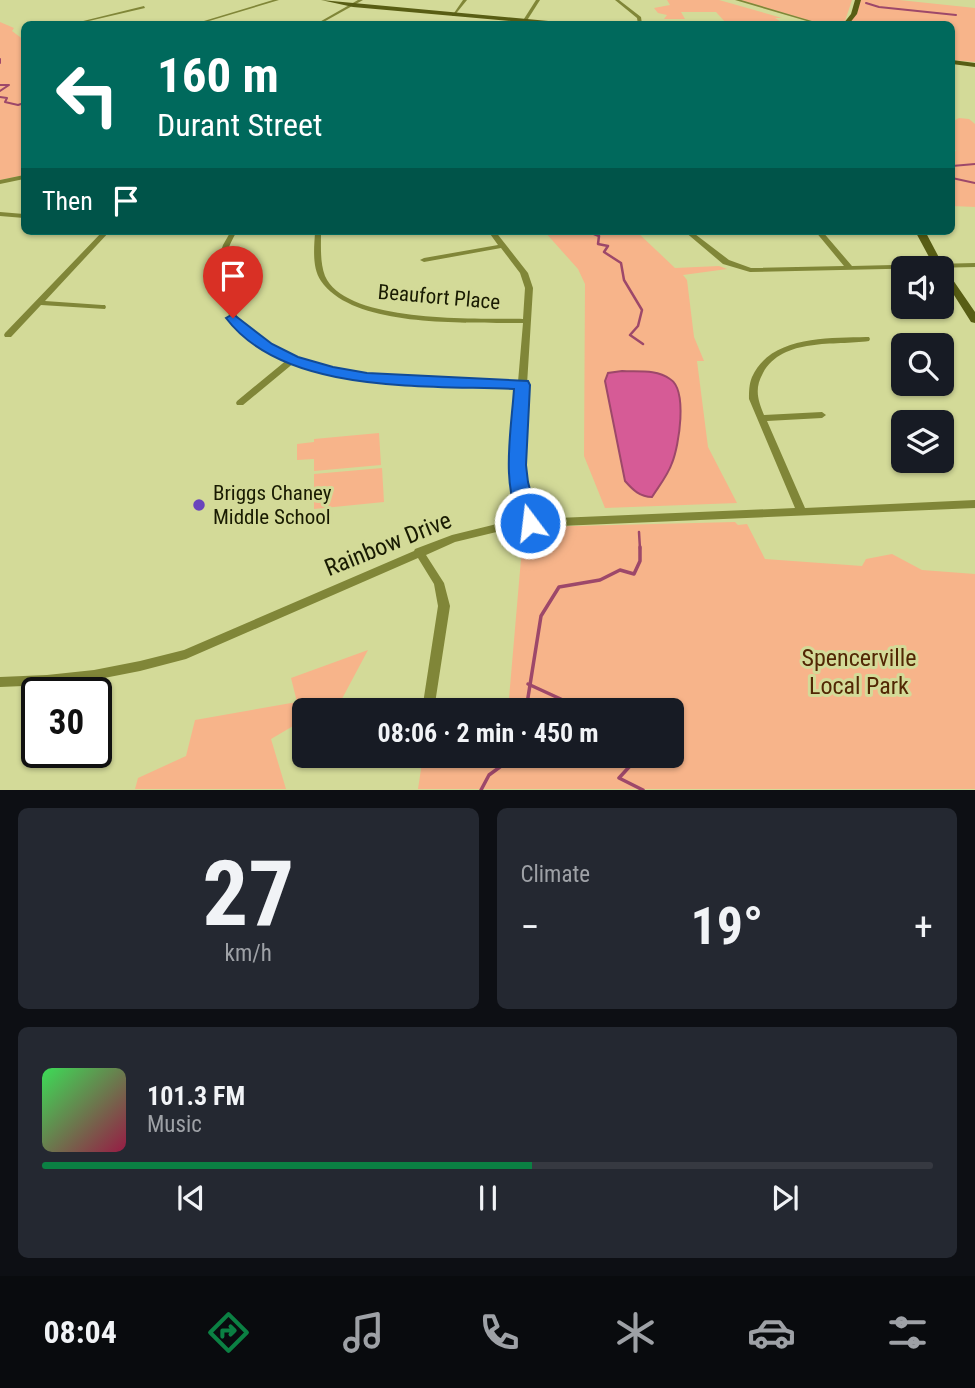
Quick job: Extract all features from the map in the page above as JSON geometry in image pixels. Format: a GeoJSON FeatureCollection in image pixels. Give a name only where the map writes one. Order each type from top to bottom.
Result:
{"type":"FeatureCollection","features":[{"type":"Feature","properties":{"kind":"main road"},"geometry":{"type":"LineString","coordinates":[[324,0],[524,21]]}},
{"type":"Feature","properties":{"kind":"main road"},"geometry":{"type":"LineString","coordinates":[[848,21],[854,14],[858,0]]}},
{"type":"Feature","properties":{"kind":"main road"},"geometry":{"type":"LineString","coordinates":[[955,62],[975,65]]}},
{"type":"Feature","properties":{"kind":"main road"},"geometry":{"type":"LineString","coordinates":[[922,235],[934,256]]}},
{"type":"Feature","properties":{"kind":"main road"},"geometry":{"type":"LineString","coordinates":[[954,288],[975,320]]}},
{"type":"Feature","properties":{"kind":"street"},"geometry":{"type":"LineString","coordinates":[[207,21],[276,0]]}},
{"type":"Feature","properties":{"kind":"street"},"geometry":{"type":"LineString","coordinates":[[323,21],[361,0]]}},
{"type":"Feature","properties":{"kind":"street"},"geometry":{"type":"LineString","coordinates":[[453,15],[465,0]]}},
{"type":"Feature","properties":{"kind":"street"},"geometry":{"type":"LineString","coordinates":[[524,21],[538,0]]}},
{"type":"Feature","properties":{"kind":"street"},"geometry":{"type":"LineString","coordinates":[[617,0],[640,21]]}},
{"type":"Feature","properties":{"kind":"street"},"geometry":{"type":"LineString","coordinates":[[737,0],[810,21]]}},
{"type":"Feature","properties":{"kind":"street"},"geometry":{"type":"LineString","coordinates":[[86,21],[144,7]]}},
{"type":"Feature","properties":{"kind":"street"},"geometry":{"type":"LineString","coordinates":[[0,182],[21,178]]}},
{"type":"Feature","properties":{"kind":"street"},"geometry":{"type":"LineString","coordinates":[[0,214],[21,216]]}},
{"type":"Feature","properties":{"kind":"street"},"geometry":{"type":"LineString","coordinates":[[8,335],[103,235]]}},
{"type":"Feature","properties":{"kind":"street"},"geometry":{"type":"LineString","coordinates":[[232,235],[222,254],[220,283],[224,303],[248,335],[293,360],[330,371],[367,377],[522,385]]}},
{"type":"Feature","properties":{"kind":"street","name":"Beaufort Place"},"geometry":{"type":"LineString","coordinates":[[320,235],[321,276],[329,287],[348,302],[378,312],[404,316],[527,321]]}},
{"type":"Feature","properties":{"kind":"street"},"geometry":{"type":"LineString","coordinates":[[494,235],[527,280],[527,321],[517,465],[530,523]]}},
{"type":"Feature","properties":{"kind":"street"},"geometry":{"type":"LineString","coordinates":[[692,235],[726,262],[750,270],[891,267]]}},
{"type":"Feature","properties":{"kind":"street"},"geometry":{"type":"LineString","coordinates":[[821,235],[849,267]]}},
{"type":"Feature","properties":{"kind":"street"},"geometry":{"type":"LineString","coordinates":[[424,260],[503,246]]}},
{"type":"Feature","properties":{"kind":"street"},"geometry":{"type":"LineString","coordinates":[[954,266],[975,265]]}},
{"type":"Feature","properties":{"kind":"street"},"geometry":{"type":"LineString","coordinates":[[40,303],[102,307]]}},
{"type":"Feature","properties":{"kind":"street"},"geometry":{"type":"LineString","coordinates":[[801,511],[753,398],[752,387],[759,371],[771,357],[810,342],[866,339]]}},
{"type":"Feature","properties":{"kind":"street"},"geometry":{"type":"LineString","coordinates":[[240,403],[293,360]]}},
{"type":"Feature","properties":{"kind":"street"},"geometry":{"type":"LineString","coordinates":[[761,418],[822,415]]}},
{"type":"Feature","properties":{"kind":"street","name":"Rainbow Drive"},"geometry":{"type":"LineString","coordinates":[[0,682],[93,677],[186,654],[419,552],[478,531],[530,523],[975,505]]}},
{"type":"Feature","properties":{"kind":"street"},"geometry":{"type":"LineString","coordinates":[[419,552],[439,583],[444,606],[430,698]]}},
{"type":"Feature","properties":{"kind":"green space"},"geometry":{"type":"Polygon","coordinates":[[[667,0],[719,0],[782,18],[775,18],[780,21],[724,21],[716,12],[681,12],[685,19],[664,19],[667,15],[658,13],[654,8],[670,5],[667,0]]]}},
{"type":"Feature","properties":{"kind":"green space"},"geometry":{"type":"Polygon","coordinates":[[[740,0],[852,0],[845,21],[812,21],[740,0]]]}},
{"type":"Feature","properties":{"kind":"green space"},"geometry":{"type":"Polygon","coordinates":[[[860,0],[899,0],[975,8],[975,62],[955,60],[955,21],[849,21],[860,0]]]}},
{"type":"Feature","properties":{"kind":"green space"},"geometry":{"type":"Polygon","coordinates":[[[0,22],[14,28],[12,31],[21,38],[21,176],[0,180],[0,22]]]}},
{"type":"Feature","properties":{"kind":"green space"},"geometry":{"type":"Polygon","coordinates":[[[969,119],[975,124],[975,207],[955,206],[955,120],[969,119]]]}},
{"type":"Feature","properties":{"kind":"green space"},"geometry":{"type":"Polygon","coordinates":[[[548,235],[640,235],[675,268],[719,266],[727,269],[683,275],[687,280],[694,337],[704,361],[697,361],[708,447],[737,503],[605,508],[584,456],[585,284],[578,269],[548,235]]]}},
{"type":"Feature","properties":{"kind":"green space"},"geometry":{"type":"Polygon","coordinates":[[[379,433],[381,465],[314,471],[314,459],[297,460],[297,444],[314,442],[314,439],[379,433]]]}},
{"type":"Feature","properties":{"kind":"green space"},"geometry":{"type":"Polygon","coordinates":[[[382,468],[384,502],[314,509],[314,474],[382,468]]]}},
{"type":"Feature","properties":{"kind":"green space","name":"Spencerville Local Park"},"geometry":{"type":"Polygon","coordinates":[[[735,522],[738,525],[747,524],[765,559],[862,566],[866,559],[892,554],[922,570],[975,574],[975,789],[418,789],[421,768],[684,768],[684,698],[509,698],[521,559],[510,533],[534,527],[735,522]]]}},
{"type":"Feature","properties":{"kind":"green space"},"geometry":{"type":"Polygon","coordinates":[[[368,650],[342,698],[296,698],[291,678],[368,650]]]}},
{"type":"Feature","properties":{"kind":"green space"},"geometry":{"type":"Polygon","coordinates":[[[292,703],[292,727],[271,739],[286,789],[135,789],[138,778],[186,756],[195,720],[292,703]]]}},
{"type":"Feature","properties":{"kind":"shaded area"},"geometry":{"type":"Polygon","coordinates":[[[622,371],[665,376],[676,385],[679,394],[680,419],[675,455],[652,497],[637,492],[625,481],[605,381],[608,373],[622,371]]]}},
{"type":"Feature","properties":{"kind":"waterway"},"geometry":{"type":"LineString","coordinates":[[866,3],[879,7],[956,15]]}},
{"type":"Feature","properties":{"kind":"waterway"},"geometry":{"type":"LineString","coordinates":[[0,85],[9,85],[0,91]]}},
{"type":"Feature","properties":{"kind":"waterway"},"geometry":{"type":"LineString","coordinates":[[0,97],[7,98],[5,102],[21,104]]}},
{"type":"Feature","properties":{"kind":"waterway"},"geometry":{"type":"LineString","coordinates":[[955,166],[975,164]]}},
{"type":"Feature","properties":{"kind":"waterway"},"geometry":{"type":"LineString","coordinates":[[955,179],[975,183]]}},
{"type":"Feature","properties":{"kind":"waterway"},"geometry":{"type":"LineString","coordinates":[[597,235],[599,236],[598,244],[608,246],[604,252],[621,263],[624,280],[642,310],[638,326],[630,335],[643,344]]}},
{"type":"Feature","properties":{"kind":"waterway"},"geometry":{"type":"LineString","coordinates":[[639,532],[640,549]]}},
{"type":"Feature","properties":{"kind":"waterway"},"geometry":{"type":"LineString","coordinates":[[530,685],[541,616],[559,587],[600,580],[620,570],[634,574],[640,561],[640,549]]}},
{"type":"Feature","properties":{"kind":"waterway"},"geometry":{"type":"LineString","coordinates":[[528,698],[530,685]]}},
{"type":"Feature","properties":{"kind":"waterway"},"geometry":{"type":"LineString","coordinates":[[530,685],[558,698]]}},
{"type":"Feature","properties":{"kind":"waterway"},"geometry":{"type":"LineString","coordinates":[[481,790],[489,775],[499,768]]}},
{"type":"Feature","properties":{"kind":"waterway"},"geometry":{"type":"LineString","coordinates":[[628,768],[619,778],[643,790]]}},
{"type":"Feature","properties":{"kind":"place","name":"Briggs Chaney Middle School"},"geometry":{"type":"Point","coordinates":[199,505]}},
{"type":"Feature","properties":{"kind":"route"},"geometry":{"type":"LineString","coordinates":[[233,318],[248,335],[267,347],[293,360],[330,371],[367,377],[522,385],[517,465],[530,523]]}}]}
